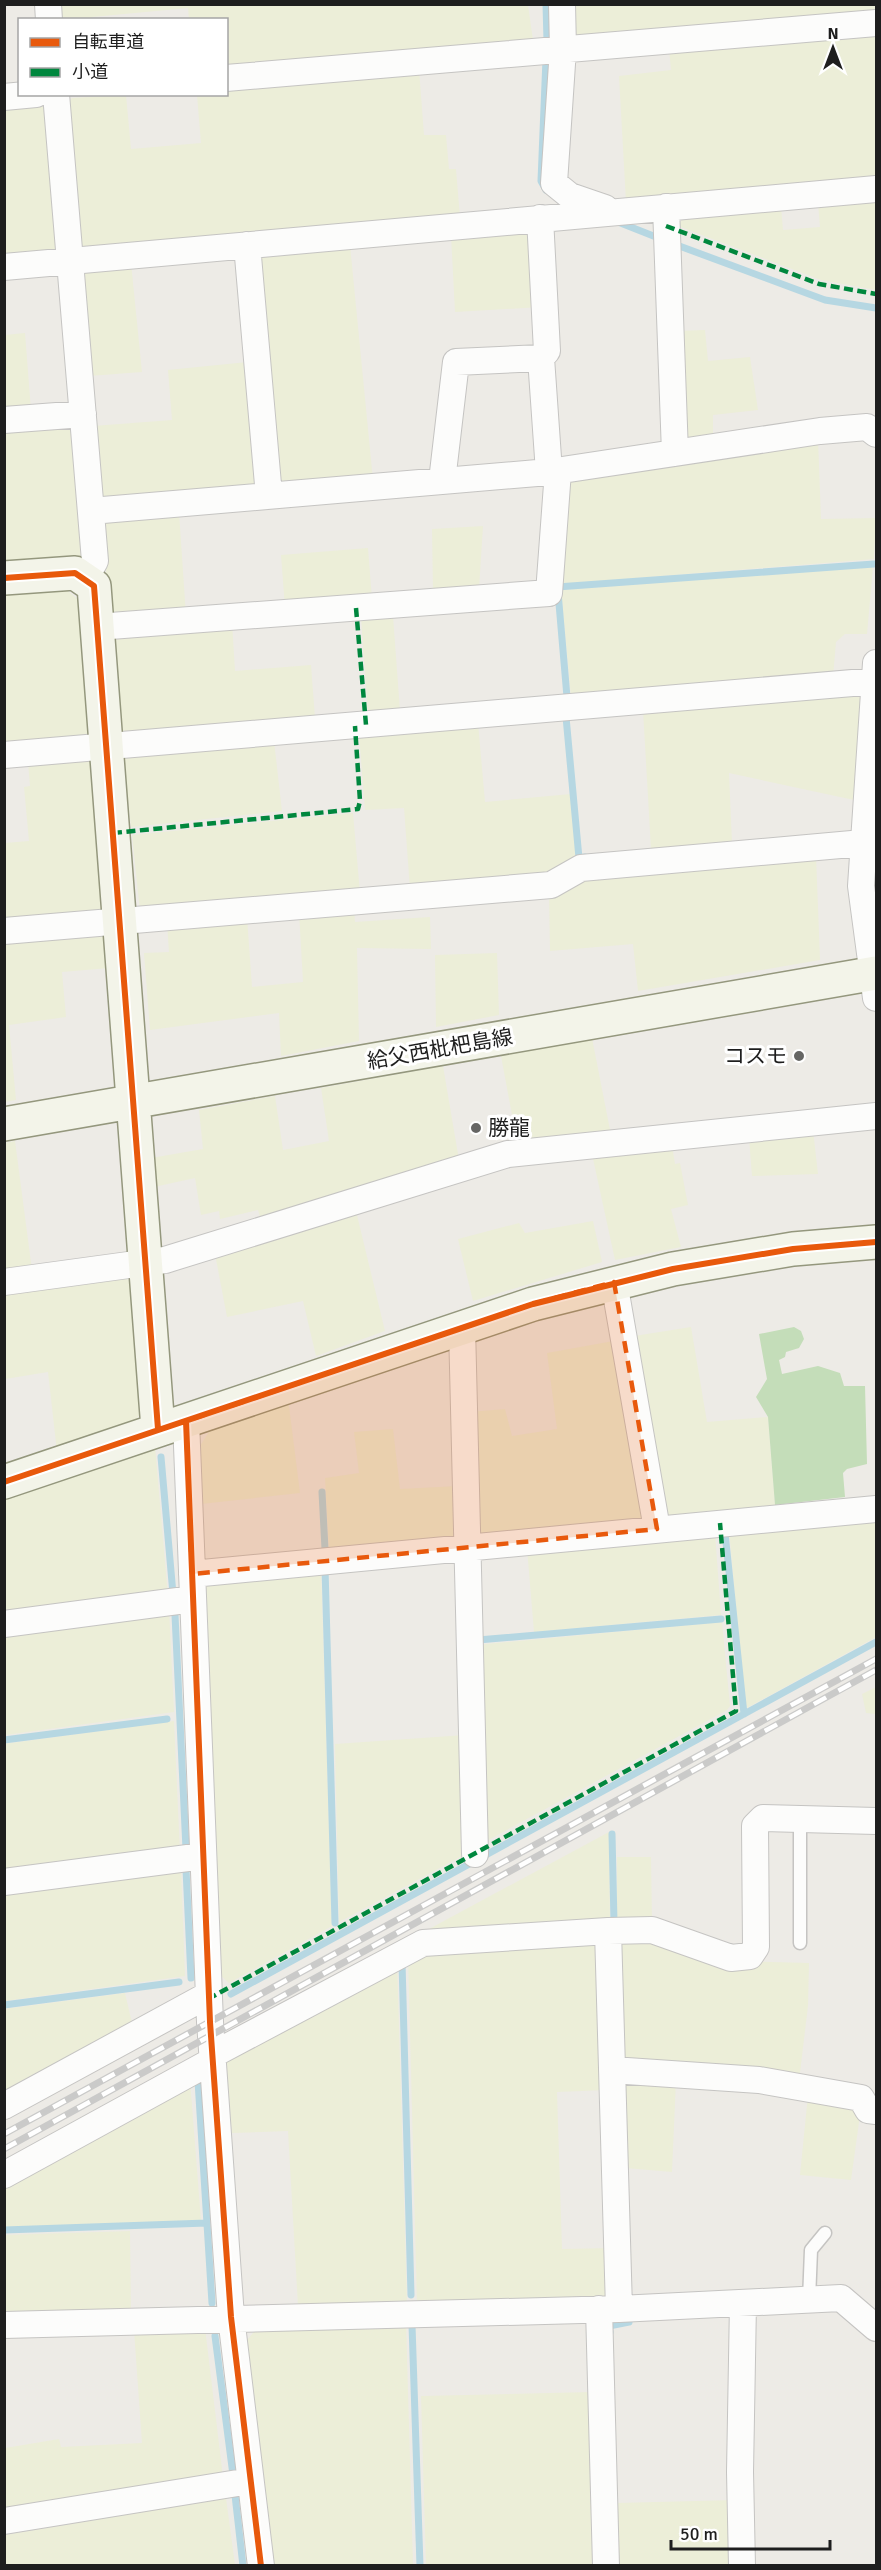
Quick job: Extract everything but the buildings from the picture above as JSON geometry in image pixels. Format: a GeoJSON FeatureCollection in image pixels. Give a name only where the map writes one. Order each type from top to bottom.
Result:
{"type":"FeatureCollection","features":[{"type":"Feature","properties":{"kind":"street"},"geometry":{"type":"LineString","coordinates":[[562,4],[563,49],[554,183],[570,196],[614,212]]}},
{"type":"Feature","properties":{"kind":"street"},"geometry":{"type":"LineString","coordinates":[[228,78],[876,23]]}},
{"type":"Feature","properties":{"kind":"street"},"geometry":{"type":"LineString","coordinates":[[56,96],[95,561],[86,578]]}},
{"type":"Feature","properties":{"kind":"street"},"geometry":{"type":"LineString","coordinates":[[4,267],[876,189]]}},
{"type":"Feature","properties":{"kind":"street"},"geometry":{"type":"LineString","coordinates":[[666,207],[675,453]]}},
{"type":"Feature","properties":{"kind":"street"},"geometry":{"type":"LineString","coordinates":[[98,627],[549,593],[554,471],[542,358],[547,351],[540,218]]}},
{"type":"Feature","properties":{"kind":"street"},"geometry":{"type":"LineString","coordinates":[[247,245],[270,496]]}},
{"type":"Feature","properties":{"kind":"street"},"geometry":{"type":"LineString","coordinates":[[442,481],[456,362],[542,358]]}},
{"type":"Feature","properties":{"kind":"street"},"geometry":{"type":"LineString","coordinates":[[4,420],[83,414]]}},
{"type":"Feature","properties":{"kind":"street"},"geometry":{"type":"LineString","coordinates":[[91,511],[554,471],[820,431],[867,427],[876,434]]}},
{"type":"Feature","properties":{"kind":"street"},"geometry":{"type":"LineString","coordinates":[[4,578],[75,573],[86,578],[94,586],[145,1263],[172,1425],[192,1574],[212,2058],[231,2317],[261,2565]]}},
{"type":"Feature","properties":{"kind":"street"},"geometry":{"type":"LineString","coordinates":[[4,755],[876,675],[861,886],[875,982]]}},
{"type":"Feature","properties":{"kind":"street"},"geometry":{"type":"LineString","coordinates":[[4,931],[550,885],[581,868],[863,843]]}},
{"type":"Feature","properties":{"kind":"street","name":"給父西枇杷島線"},"geometry":{"type":"LineString","coordinates":[[4,1124],[875,982]]}},
{"type":"Feature","properties":{"kind":"street"},"geometry":{"type":"LineString","coordinates":[[4,1282],[165,1260],[508,1154],[876,1116]]}},
{"type":"Feature","properties":{"kind":"street"},"geometry":{"type":"LineString","coordinates":[[4,1482],[533,1304],[673,1269],[794,1249],[876,1242]]}},
{"type":"Feature","properties":{"kind":"street"},"geometry":{"type":"LineString","coordinates":[[614,1282],[657,1529]]}},
{"type":"Feature","properties":{"kind":"street"},"geometry":{"type":"LineString","coordinates":[[462,1327],[475,1854]]}},
{"type":"Feature","properties":{"kind":"street"},"geometry":{"type":"LineString","coordinates":[[192,1574],[467,1546],[876,1509]]}},
{"type":"Feature","properties":{"kind":"street"},"geometry":{"type":"LineString","coordinates":[[4,1624],[193,1599]]}},
{"type":"Feature","properties":{"kind":"street"},"geometry":{"type":"LineString","coordinates":[[4,2175],[423,1943],[652,1930],[731,1958],[750,1956],[756,1947],[755,1826],[763,1818],[876,1821]]}},
{"type":"Feature","properties":{"kind":"street"},"geometry":{"type":"LineString","coordinates":[[4,1882],[203,1856]]}},
{"type":"Feature","properties":{"kind":"street"},"geometry":{"type":"LineString","coordinates":[[606,2565],[612,2070],[608,1931]]}},
{"type":"Feature","properties":{"kind":"street"},"geometry":{"type":"LineString","coordinates":[[4,2106],[208,1995]]}},
{"type":"Feature","properties":{"kind":"street"},"geometry":{"type":"LineString","coordinates":[[612,2070],[759,2080],[861,2098],[868,2110],[876,2111]]}},
{"type":"Feature","properties":{"kind":"street"},"geometry":{"type":"LineString","coordinates":[[4,2325],[231,2317],[609,2309],[840,2298],[876,2328]]}},
{"type":"Feature","properties":{"kind":"street"},"geometry":{"type":"LineString","coordinates":[[742,2565],[740,2472],[743,2303]]}},
{"type":"Feature","properties":{"kind":"street"},"geometry":{"type":"LineString","coordinates":[[4,2521],[250,2481]]}},
{"type":"Feature","properties":{"kind":"lane"},"geometry":{"type":"LineString","coordinates":[[800,1819],[800,1943]]}},
{"type":"Feature","properties":{"kind":"lane"},"geometry":{"type":"LineString","coordinates":[[809,2300],[811,2250],[825,2233]]}},
{"type":"Feature","properties":{"kind":"highlighted area"},"geometry":{"type":"Polygon","coordinates":[[[614,1282],[657,1529],[192,1574],[186,1421],[533,1304],[614,1282]]]}},
{"type":"Feature","properties":{"kind":"green space"},"geometry":{"type":"Polygon","coordinates":[[[58,5],[528,5],[533,40],[228,69],[228,18],[189,18],[188,8],[92,18],[59,18],[58,5]]]}},
{"type":"Feature","properties":{"kind":"green space"},"geometry":{"type":"Polygon","coordinates":[[[568,5],[876,5],[876,12],[572,38],[568,5]]]}},
{"type":"Feature","properties":{"kind":"green space"},"geometry":{"type":"Polygon","coordinates":[[[876,31],[876,179],[626,202],[619,76],[671,70],[669,49],[876,31]]]}},
{"type":"Feature","properties":{"kind":"green space"},"geometry":{"type":"Polygon","coordinates":[[[419,69],[424,135],[446,135],[449,169],[456,169],[460,217],[84,249],[77,242],[66,106],[72,98],[126,96],[131,149],[201,143],[197,96],[228,96],[228,85],[419,69]]]}},
{"type":"Feature","properties":{"kind":"green space"},"geometry":{"type":"Polygon","coordinates":[[[41,102],[47,107],[60,244],[54,252],[5,256],[5,105],[41,102]]]}},
{"type":"Feature","properties":{"kind":"green space"},"geometry":{"type":"Polygon","coordinates":[[[876,198],[876,290],[821,280],[678,226],[685,214],[781,207],[783,230],[820,227],[818,203],[876,198]]]}},
{"type":"Feature","properties":{"kind":"green space"},"geometry":{"type":"Polygon","coordinates":[[[537,227],[541,307],[455,312],[451,235],[537,227]]]}},
{"type":"Feature","properties":{"kind":"green space"},"geometry":{"type":"Polygon","coordinates":[[[350,245],[373,480],[282,487],[272,479],[256,259],[263,252],[350,245]]]}},
{"type":"Feature","properties":{"kind":"green space"},"geometry":{"type":"Polygon","coordinates":[[[131,263],[142,372],[89,376],[81,274],[87,266],[131,263]]]}},
{"type":"Feature","properties":{"kind":"green space"},"geometry":{"type":"Polygon","coordinates":[[[705,330],[708,361],[750,357],[758,410],[713,415],[713,440],[681,438],[677,331],[705,330]]]}},
{"type":"Feature","properties":{"kind":"green space"},"geometry":{"type":"Polygon","coordinates":[[[25,333],[31,411],[5,413],[5,335],[25,333]]]}},
{"type":"Feature","properties":{"kind":"green space"},"geometry":{"type":"Polygon","coordinates":[[[248,362],[257,483],[253,489],[108,502],[100,496],[93,426],[172,420],[168,370],[248,362]]]}},
{"type":"Feature","properties":{"kind":"green space"},"geometry":{"type":"Polygon","coordinates":[[[70,426],[76,433],[86,549],[79,558],[5,564],[5,431],[70,426]]]}},
{"type":"Feature","properties":{"kind":"green space"},"geometry":{"type":"Polygon","coordinates":[[[818,439],[821,519],[876,518],[874,559],[562,584],[569,479],[818,439]]]}},
{"type":"Feature","properties":{"kind":"green space"},"geometry":{"type":"Polygon","coordinates":[[[179,512],[186,616],[110,615],[102,527],[109,518],[179,512]]]}},
{"type":"Feature","properties":{"kind":"green space"},"geometry":{"type":"Polygon","coordinates":[[[483,526],[479,589],[433,593],[432,529],[483,526]]]}},
{"type":"Feature","properties":{"kind":"green space"},"geometry":{"type":"Polygon","coordinates":[[[368,548],[372,599],[285,607],[281,555],[368,548]]]}},
{"type":"Feature","properties":{"kind":"green space"},"geometry":{"type":"Polygon","coordinates":[[[873,567],[867,634],[845,634],[836,642],[833,677],[571,697],[561,590],[873,567]]]}},
{"type":"Feature","properties":{"kind":"green space"},"geometry":{"type":"Polygon","coordinates":[[[64,588],[79,600],[89,733],[83,740],[5,746],[5,593],[64,588]]]}},
{"type":"Feature","properties":{"kind":"green space"},"geometry":{"type":"Polygon","coordinates":[[[393,616],[400,711],[368,713],[361,618],[393,616]]]}},
{"type":"Feature","properties":{"kind":"green space"},"geometry":{"type":"Polygon","coordinates":[[[232,622],[235,671],[311,665],[315,718],[125,733],[118,728],[112,639],[119,633],[232,622]]]}},
{"type":"Feature","properties":{"kind":"green space"},"geometry":{"type":"Polygon","coordinates":[[[858,690],[863,695],[854,800],[729,773],[732,843],[651,849],[643,710],[858,690]]]}},
{"type":"Feature","properties":{"kind":"green space"},"geometry":{"type":"Polygon","coordinates":[[[478,723],[485,802],[571,794],[577,861],[545,878],[410,889],[404,808],[365,810],[359,734],[478,723]]]}},
{"type":"Feature","properties":{"kind":"green space"},"geometry":{"type":"Polygon","coordinates":[[[274,741],[282,811],[131,827],[123,754],[274,741]]]}},
{"type":"Feature","properties":{"kind":"green space"},"geometry":{"type":"Polygon","coordinates":[[[85,757],[92,762],[105,907],[99,915],[5,923],[5,843],[29,841],[24,787],[30,786],[28,762],[85,757]]]}},
{"type":"Feature","properties":{"kind":"green space"},"geometry":{"type":"Polygon","coordinates":[[[353,813],[360,893],[140,911],[132,835],[353,813]]]}},
{"type":"Feature","properties":{"kind":"green space"},"geometry":{"type":"Polygon","coordinates":[[[816,855],[820,960],[638,991],[633,944],[550,951],[549,893],[585,874],[816,855]]]}},
{"type":"Feature","properties":{"kind":"green space"},"geometry":{"type":"Polygon","coordinates":[[[354,908],[355,922],[430,917],[431,949],[357,948],[359,1041],[281,1056],[279,1013],[150,1030],[144,953],[169,952],[167,923],[247,917],[252,987],[303,982],[299,912],[354,908]]]}},
{"type":"Feature","properties":{"kind":"green space"},"geometry":{"type":"Polygon","coordinates":[[[101,933],[106,939],[109,968],[62,972],[66,1017],[9,1025],[16,1100],[5,1102],[5,940],[101,933]]]}},
{"type":"Feature","properties":{"kind":"green space"},"geometry":{"type":"Polygon","coordinates":[[[497,953],[499,1015],[436,1027],[435,955],[497,953]]]}},
{"type":"Feature","properties":{"kind":"green space"},"geometry":{"type":"Polygon","coordinates":[[[592,1038],[611,1135],[518,1147],[501,1056],[592,1038]]]}},
{"type":"Feature","properties":{"kind":"green space"},"geometry":{"type":"Polygon","coordinates":[[[443,1066],[459,1160],[261,1220],[258,1210],[220,1219],[219,1211],[201,1215],[195,1178],[154,1187],[151,1158],[203,1149],[199,1110],[275,1096],[283,1150],[329,1141],[321,1088],[443,1066]]]}},
{"type":"Feature","properties":{"kind":"green space"},"geometry":{"type":"Polygon","coordinates":[[[813,1130],[818,1174],[752,1176],[749,1137],[813,1130]]]}},
{"type":"Feature","properties":{"kind":"green space"},"geometry":{"type":"Polygon","coordinates":[[[15,1141],[32,1270],[5,1274],[5,1143],[15,1141]]]}},
{"type":"Feature","properties":{"kind":"green space"},"geometry":{"type":"Polygon","coordinates":[[[672,1145],[675,1164],[680,1163],[688,1205],[671,1209],[681,1247],[615,1260],[592,1154],[672,1145]]]}},
{"type":"Feature","properties":{"kind":"green space"},"geometry":{"type":"Polygon","coordinates":[[[356,1211],[385,1331],[316,1356],[303,1301],[227,1317],[215,1254],[356,1211]]]}},
{"type":"Feature","properties":{"kind":"green space"},"geometry":{"type":"Polygon","coordinates":[[[593,1221],[602,1262],[473,1301],[458,1239],[519,1223],[525,1233],[593,1221]]]}},
{"type":"Feature","properties":{"kind":"green space"},"geometry":{"type":"Polygon","coordinates":[[[121,1275],[133,1283],[144,1406],[133,1426],[57,1452],[48,1372],[5,1379],[5,1291],[121,1275]]]}},
{"type":"Feature","properties":{"kind":"green space"},"geometry":{"type":"Polygon","coordinates":[[[691,1327],[707,1422],[768,1417],[775,1505],[663,1516],[628,1337],[691,1327]]]}},
{"type":"Feature","properties":{"kind":"green space"},"geometry":{"type":"Polygon","coordinates":[[[794,1327],[801,1331],[804,1339],[799,1348],[786,1352],[785,1357],[779,1360],[782,1374],[818,1366],[840,1373],[844,1386],[865,1386],[867,1464],[847,1469],[843,1473],[845,1497],[775,1505],[768,1417],[756,1397],[767,1379],[759,1334],[794,1327]]]}},
{"type":"Feature","properties":{"kind":"green space"},"geometry":{"type":"Polygon","coordinates":[[[619,1340],[647,1524],[480,1539],[470,1412],[505,1409],[512,1436],[557,1429],[547,1353],[619,1340]]]}},
{"type":"Feature","properties":{"kind":"green space"},"geometry":{"type":"Polygon","coordinates":[[[288,1398],[300,1493],[201,1504],[200,1446],[214,1424],[288,1398]]]}},
{"type":"Feature","properties":{"kind":"green space"},"geometry":{"type":"Polygon","coordinates":[[[393,1429],[400,1489],[458,1486],[460,1532],[452,1541],[329,1552],[325,1478],[359,1473],[354,1432],[393,1429]]]}},
{"type":"Feature","properties":{"kind":"green space"},"geometry":{"type":"Polygon","coordinates":[[[155,1446],[168,1597],[5,1617],[4,1496],[155,1446]]]}},
{"type":"Feature","properties":{"kind":"green space"},"geometry":{"type":"Polygon","coordinates":[[[876,1514],[876,1637],[745,1709],[729,1529],[876,1514]]]}},
{"type":"Feature","properties":{"kind":"green space"},"geometry":{"type":"Polygon","coordinates":[[[715,1533],[721,1615],[534,1632],[527,1548],[715,1533]]]}},
{"type":"Feature","properties":{"kind":"green space"},"geometry":{"type":"Polygon","coordinates":[[[321,1567],[332,1926],[229,1983],[220,1975],[203,1588],[218,1576],[321,1567]]]}},
{"type":"Feature","properties":{"kind":"green space"},"geometry":{"type":"Polygon","coordinates":[[[169,1609],[174,1712],[5,1735],[4,1631],[169,1609]]]}},
{"type":"Feature","properties":{"kind":"green space"},"geometry":{"type":"Polygon","coordinates":[[[722,1622],[730,1706],[727,1710],[483,1843],[476,1645],[722,1622]]]}},
{"type":"Feature","properties":{"kind":"green space"},"geometry":{"type":"Polygon","coordinates":[[[876,1687],[876,1714],[866,1713],[862,1694],[876,1687]]]}},
{"type":"Feature","properties":{"kind":"green space"},"geometry":{"type":"Polygon","coordinates":[[[174,1721],[180,1853],[5,1875],[4,1744],[174,1721]]]}},
{"type":"Feature","properties":{"kind":"green space"},"geometry":{"type":"Polygon","coordinates":[[[465,1735],[464,1855],[339,1922],[335,1744],[465,1735]]]}},
{"type":"Feature","properties":{"kind":"green space"},"geometry":{"type":"Polygon","coordinates":[[[609,1832],[610,1923],[429,1936],[429,1929],[609,1832]]]}},
{"type":"Feature","properties":{"kind":"green space"},"geometry":{"type":"Polygon","coordinates":[[[617,1857],[651,1857],[652,1922],[617,1923],[617,1857]]]}},
{"type":"Feature","properties":{"kind":"green space"},"geometry":{"type":"Polygon","coordinates":[[[181,1869],[185,1976],[5,2001],[4,1889],[181,1869]]]}},
{"type":"Feature","properties":{"kind":"green space"},"geometry":{"type":"Polygon","coordinates":[[[596,1938],[607,2090],[557,2092],[562,2249],[611,2248],[607,2298],[417,2304],[408,1955],[596,1938]]]}},
{"type":"Feature","properties":{"kind":"green space"},"geometry":{"type":"Polygon","coordinates":[[[619,1938],[658,1938],[728,1961],[809,1963],[808,2006],[799,2081],[622,2064],[619,1938]]]}},
{"type":"Feature","properties":{"kind":"green space"},"geometry":{"type":"Polygon","coordinates":[[[397,1959],[407,2304],[298,2306],[288,2131],[232,2133],[226,2062],[397,1959]]]}},
{"type":"Feature","properties":{"kind":"green space"},"geometry":{"type":"Polygon","coordinates":[[[125,1993],[133,2027],[5,2099],[4,2009],[125,1993]]]}},
{"type":"Feature","properties":{"kind":"green space"},"geometry":{"type":"Polygon","coordinates":[[[623,2079],[676,2080],[672,2172],[626,2168],[623,2079]]]}},
{"type":"Feature","properties":{"kind":"green space"},"geometry":{"type":"Polygon","coordinates":[[[190,2080],[201,2221],[5,2227],[4,2182],[190,2080]]]}},
{"type":"Feature","properties":{"kind":"green space"},"geometry":{"type":"Polygon","coordinates":[[[808,2095],[855,2102],[860,2115],[851,2180],[800,2175],[808,2095]]]}},
{"type":"Feature","properties":{"kind":"green space"},"geometry":{"type":"Polygon","coordinates":[[[130,2231],[131,2314],[5,2318],[4,2235],[130,2231]]]}},
{"type":"Feature","properties":{"kind":"green space"},"geometry":{"type":"Polygon","coordinates":[[[406,2322],[413,2565],[273,2565],[247,2340],[259,2326],[406,2322]]]}},
{"type":"Feature","properties":{"kind":"green space"},"geometry":{"type":"Polygon","coordinates":[[[205,2328],[223,2477],[5,2513],[5,2448],[59,2439],[61,2447],[142,2443],[134,2330],[205,2328]]]}},
{"type":"Feature","properties":{"kind":"green space"},"geometry":{"type":"Polygon","coordinates":[[[594,2392],[598,2565],[426,2565],[421,2396],[594,2392]]]}},
{"type":"Feature","properties":{"kind":"green space"},"geometry":{"type":"Polygon","coordinates":[[[226,2498],[235,2565],[5,2565],[5,2535],[226,2498]]]}},
{"type":"Feature","properties":{"kind":"green space"},"geometry":{"type":"Polygon","coordinates":[[[736,2500],[738,2565],[618,2565],[616,2503],[736,2500]]]}},
{"type":"Feature","properties":{"kind":"waterway"},"geometry":{"type":"LineString","coordinates":[[546,4],[547,41]]}},
{"type":"Feature","properties":{"kind":"waterway"},"geometry":{"type":"LineString","coordinates":[[546,59],[541,181],[546,190]]}},
{"type":"Feature","properties":{"kind":"waterway"},"geometry":{"type":"LineString","coordinates":[[618,222],[661,239]]}},
{"type":"Feature","properties":{"kind":"waterway"},"geometry":{"type":"LineString","coordinates":[[674,244],[825,300],[876,308]]}},
{"type":"Feature","properties":{"kind":"waterway"},"geometry":{"type":"LineString","coordinates":[[557,587],[874,564]]}},
{"type":"Feature","properties":{"kind":"waterway"},"geometry":{"type":"LineString","coordinates":[[558,592],[567,697]]}},
{"type":"Feature","properties":{"kind":"waterway"},"geometry":{"type":"LineString","coordinates":[[566,717],[579,858],[585,857]]}},
{"type":"Feature","properties":{"kind":"waterway"},"geometry":{"type":"LineString","coordinates":[[161,1457],[173,1594]]}},
{"type":"Feature","properties":{"kind":"waterway"},"geometry":{"type":"LineString","coordinates":[[322,1492],[325,1549]]}},
{"type":"Feature","properties":{"kind":"waterway"},"geometry":{"type":"LineString","coordinates":[[725,1533],[744,1714]]}},
{"type":"Feature","properties":{"kind":"waterway"},"geometry":{"type":"LineString","coordinates":[[325,1568],[335,1923]]}},
{"type":"Feature","properties":{"kind":"waterway"},"geometry":{"type":"LineString","coordinates":[[175,1615],[186,1849]]}},
{"type":"Feature","properties":{"kind":"waterway"},"geometry":{"type":"LineString","coordinates":[[478,1640],[721,1619]]}},
{"type":"Feature","properties":{"kind":"waterway"},"geometry":{"type":"LineString","coordinates":[[231,1994],[876,1642]]}},
{"type":"Feature","properties":{"kind":"waterway"},"geometry":{"type":"LineString","coordinates":[[4,1740],[167,1719]]}},
{"type":"Feature","properties":{"kind":"waterway"},"geometry":{"type":"LineString","coordinates":[[612,1834],[614,1922]]}},
{"type":"Feature","properties":{"kind":"waterway"},"geometry":{"type":"LineString","coordinates":[[186,1869],[191,1978]]}},
{"type":"Feature","properties":{"kind":"waterway"},"geometry":{"type":"LineString","coordinates":[[402,1962],[411,2295]]}},
{"type":"Feature","properties":{"kind":"waterway"},"geometry":{"type":"LineString","coordinates":[[4,2005],[179,1982]]}},
{"type":"Feature","properties":{"kind":"waterway"},"geometry":{"type":"LineString","coordinates":[[198,2081],[212,2303]]}},
{"type":"Feature","properties":{"kind":"waterway"},"geometry":{"type":"LineString","coordinates":[[4,2230],[207,2223]]}},
{"type":"Feature","properties":{"kind":"waterway"},"geometry":{"type":"LineString","coordinates":[[610,2332],[609,2326],[629,2322],[628,2317]]}},
{"type":"Feature","properties":{"kind":"waterway"},"geometry":{"type":"LineString","coordinates":[[412,2325],[420,2566]]}},
{"type":"Feature","properties":{"kind":"waterway"},"geometry":{"type":"LineString","coordinates":[[215,2336],[233,2475]]}},
{"type":"Feature","properties":{"kind":"waterway"},"geometry":{"type":"LineString","coordinates":[[235,2495],[243,2566]]}},
{"type":"Feature","properties":{"kind":"railway"},"geometry":{"type":"LineString","coordinates":[[4,2134],[876,1659]]}},
{"type":"Feature","properties":{"kind":"railway"},"geometry":{"type":"LineString","coordinates":[[4,2149],[876,1670]]}},
{"type":"Feature","properties":{"kind":"marked path"},"geometry":{"type":"LineString","coordinates":[[666,226],[819,284],[876,294]]}},
{"type":"Feature","properties":{"kind":"marked path"},"geometry":{"type":"LineString","coordinates":[[356,608],[366,725]]}},
{"type":"Feature","properties":{"kind":"marked path"},"geometry":{"type":"LineString","coordinates":[[113,833],[358,809],[360,801],[355,726]]}},
{"type":"Feature","properties":{"kind":"marked path"},"geometry":{"type":"LineString","coordinates":[[208,1999],[736,1711],[720,1523]]}},
{"type":"Feature","properties":{"kind":"cycle path"},"geometry":{"type":"LineString","coordinates":[[4,578],[75,573],[94,586],[158,1429]]}},
{"type":"Feature","properties":{"kind":"cycle path"},"geometry":{"type":"LineString","coordinates":[[4,1482],[533,1304],[673,1269],[793,1249],[876,1242]]}},
{"type":"Feature","properties":{"kind":"cycle path"},"geometry":{"type":"LineString","coordinates":[[186,1421],[210,2022],[231,2317],[261,2566]]}},
{"type":"Feature","properties":{"kind":"place","name":"コスモ"},"geometry":{"type":"Point","coordinates":[799,1056]}},
{"type":"Feature","properties":{"kind":"place","name":"勝龍"},"geometry":{"type":"Point","coordinates":[476,1128]}}]}
